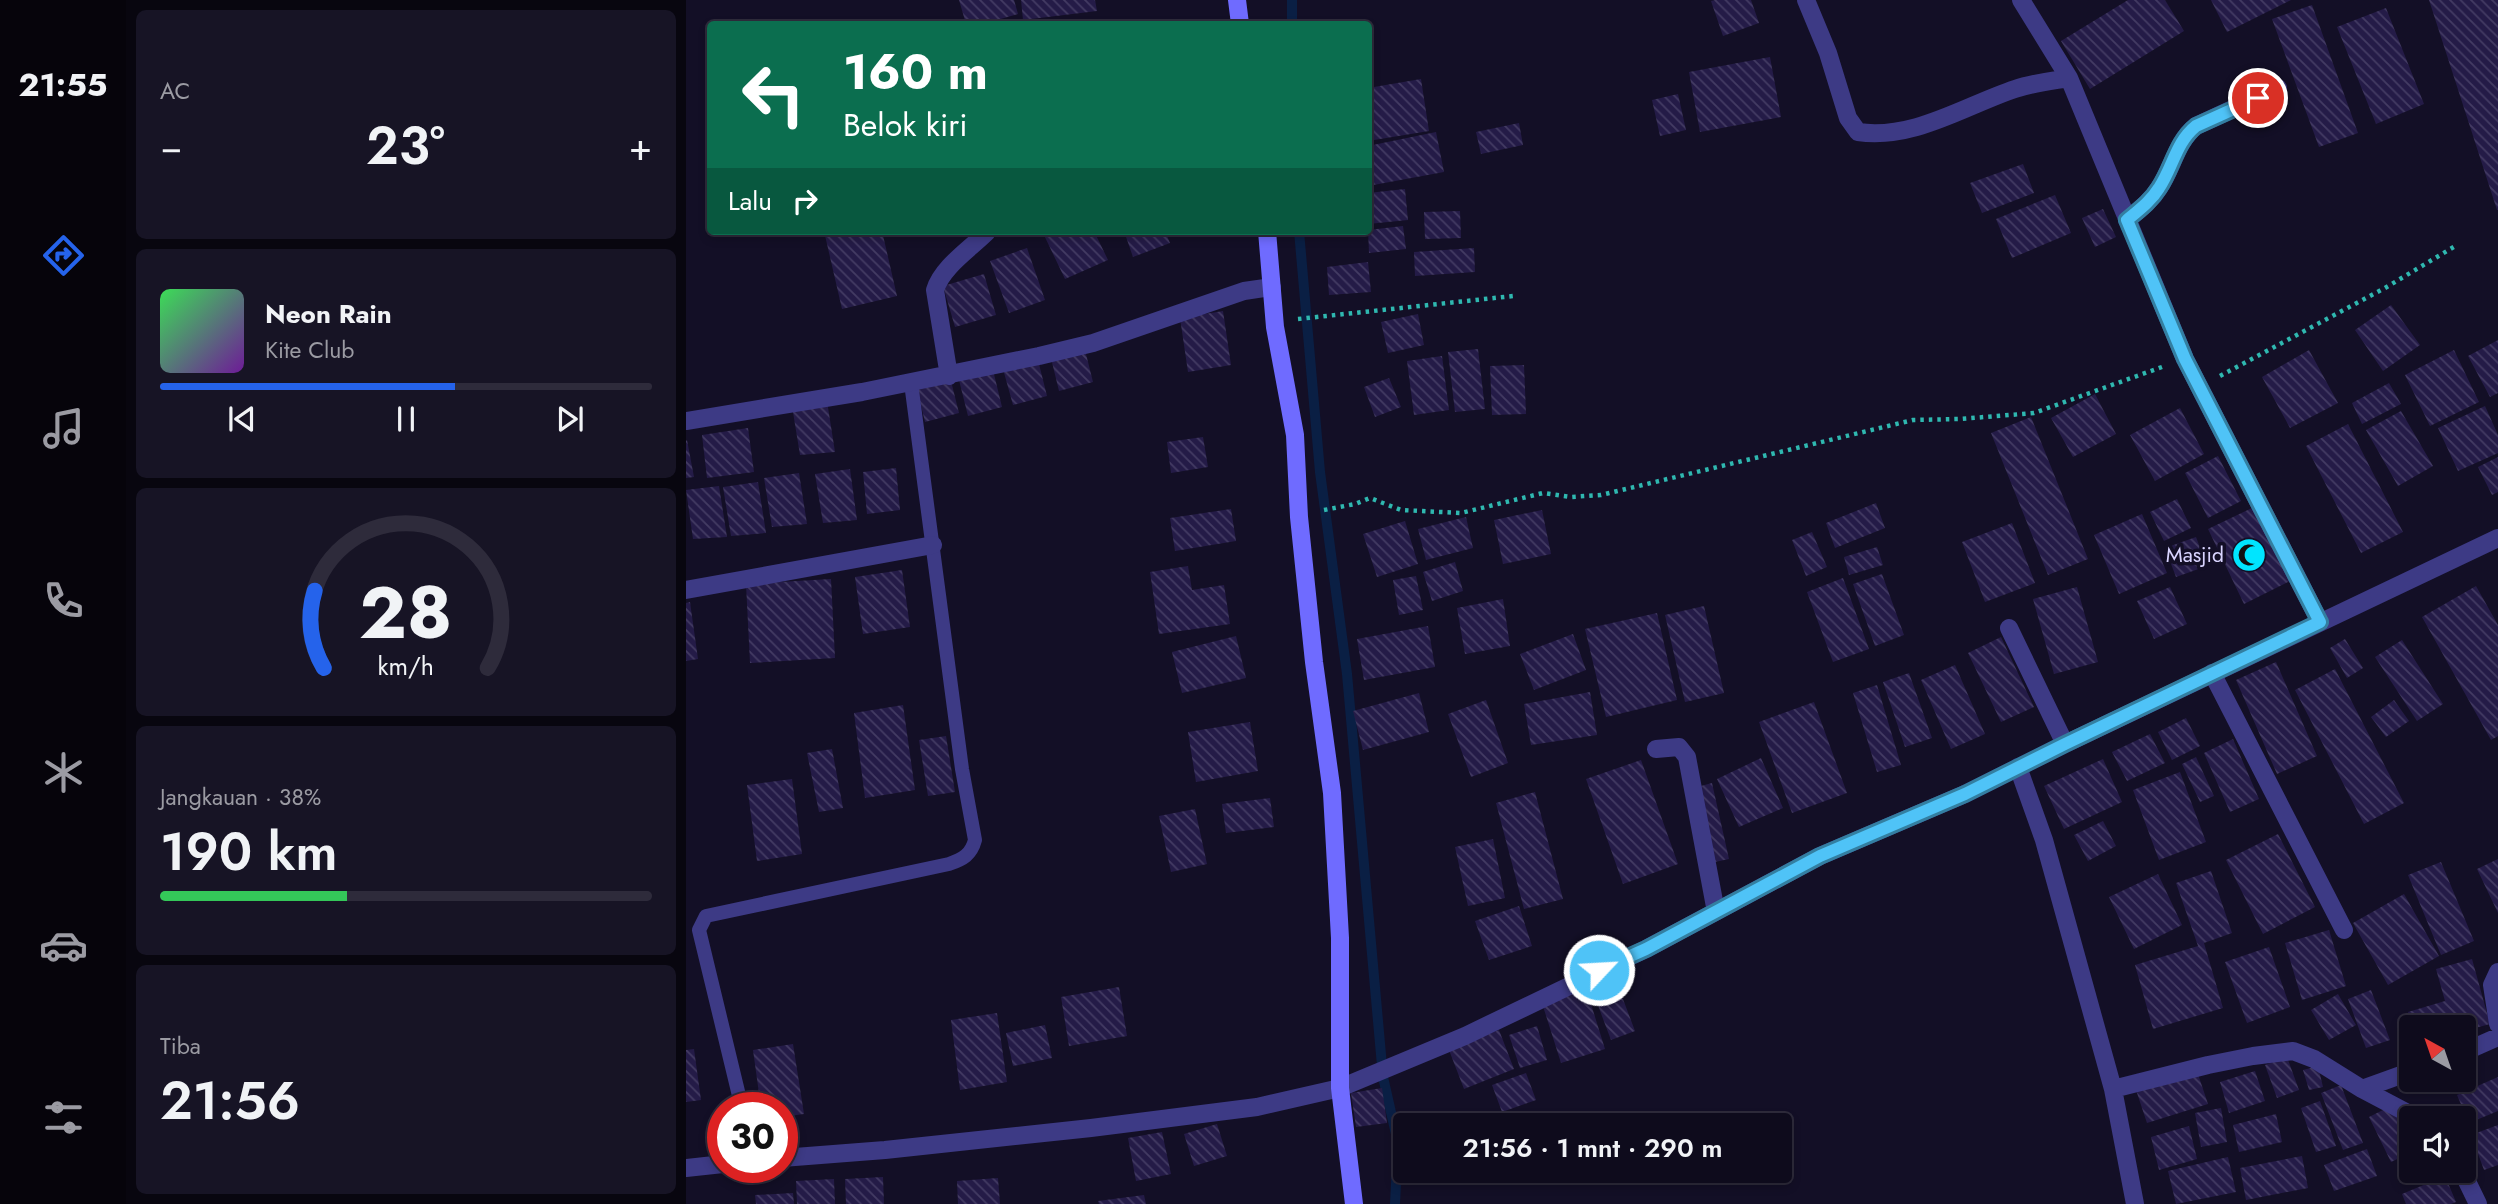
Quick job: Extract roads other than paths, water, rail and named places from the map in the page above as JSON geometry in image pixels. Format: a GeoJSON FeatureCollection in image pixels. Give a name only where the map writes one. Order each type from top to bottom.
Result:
{"type":"FeatureCollection","features":[{"type":"Feature","properties":{"kind":"street"},"geometry":{"type":"LineString","coordinates":[[1237,0],[1240,21]]}},
{"type":"Feature","properties":{"kind":"street"},"geometry":{"type":"LineString","coordinates":[[1806,0],[1828,54],[1848,118],[1858,132],[1877,135],[1912,128],[1971,108],[2015,89],[2069,78]]}},
{"type":"Feature","properties":{"kind":"street"},"geometry":{"type":"LineString","coordinates":[[2021,0],[2069,78],[2185,359],[2320,622]]}},
{"type":"Feature","properties":{"kind":"street"},"geometry":{"type":"LineString","coordinates":[[2127,220],[2146,205],[2160,188],[2188,133],[2196,126],[2278,88]]}},
{"type":"Feature","properties":{"kind":"street"},"geometry":{"type":"LineString","coordinates":[[949,376],[935,290],[938,280],[945,272],[984,235]]}},
{"type":"Feature","properties":{"kind":"street"},"geometry":{"type":"LineString","coordinates":[[1267,235],[1275,327],[1295,435],[1299,517],[1312,649],[1332,793],[1340,939],[1340,1088],[1354,1204]]}},
{"type":"Feature","properties":{"kind":"street"},"geometry":{"type":"LineString","coordinates":[[686,421],[949,376],[1093,343],[1244,291],[1272,287]]}},
{"type":"Feature","properties":{"kind":"street"},"geometry":{"type":"LineString","coordinates":[[798,1157],[1091,1128],[1257,1107],[1340,1088],[1465,1036],[1646,949],[1820,856],[1965,794],[2212,673],[2498,538]]}},
{"type":"Feature","properties":{"kind":"street"},"geometry":{"type":"LineString","coordinates":[[686,590],[933,545]]}},
{"type":"Feature","properties":{"kind":"street"},"geometry":{"type":"LineString","coordinates":[[2009,628],[2065,744]]}},
{"type":"Feature","properties":{"kind":"street"},"geometry":{"type":"LineString","coordinates":[[2212,673],[2344,930]]}},
{"type":"Feature","properties":{"kind":"street"},"geometry":{"type":"LineString","coordinates":[[1656,749],[1679,747],[1687,757],[1716,912]]}},
{"type":"Feature","properties":{"kind":"street"},"geometry":{"type":"LineString","coordinates":[[2018,767],[2044,840],[2113,1089],[2135,1204]]}},
{"type":"Feature","properties":{"kind":"street"},"geometry":{"type":"LineString","coordinates":[[2498,972],[2492,985],[2498,1024]]}},
{"type":"Feature","properties":{"kind":"street"},"geometry":{"type":"LineString","coordinates":[[2476,1047],[2498,1037]]}},
{"type":"Feature","properties":{"kind":"street"},"geometry":{"type":"LineString","coordinates":[[2113,1089],[2208,1065],[2293,1051],[2314,1059],[2399,1109]]}},
{"type":"Feature","properties":{"kind":"street"},"geometry":{"type":"LineString","coordinates":[[2362,1089],[2399,1076]]}},
{"type":"Feature","properties":{"kind":"street"},"geometry":{"type":"LineString","coordinates":[[686,1168],[707,1166]]}},
{"type":"Feature","properties":{"kind":"street"},"geometry":{"type":"LineString","coordinates":[[2468,1183],[2478,1204]]}},
{"type":"Feature","properties":{"kind":"lane"},"geometry":{"type":"LineString","coordinates":[[737,1092],[699,930],[706,916],[949,864],[966,857],[975,840],[962,769],[911,383]]}},
{"type":"Feature","properties":{"kind":"waterway"},"geometry":{"type":"LineString","coordinates":[[1292,0],[1292,21]]}},
{"type":"Feature","properties":{"kind":"waterway"},"geometry":{"type":"LineString","coordinates":[[1299,235],[1320,472],[1347,674],[1383,1077],[1398,1143],[1395,1204]]}},
{"type":"Feature","properties":{"kind":"place","name":"Masjid"},"geometry":{"type":"Point","coordinates":[2249,555]}}]}
